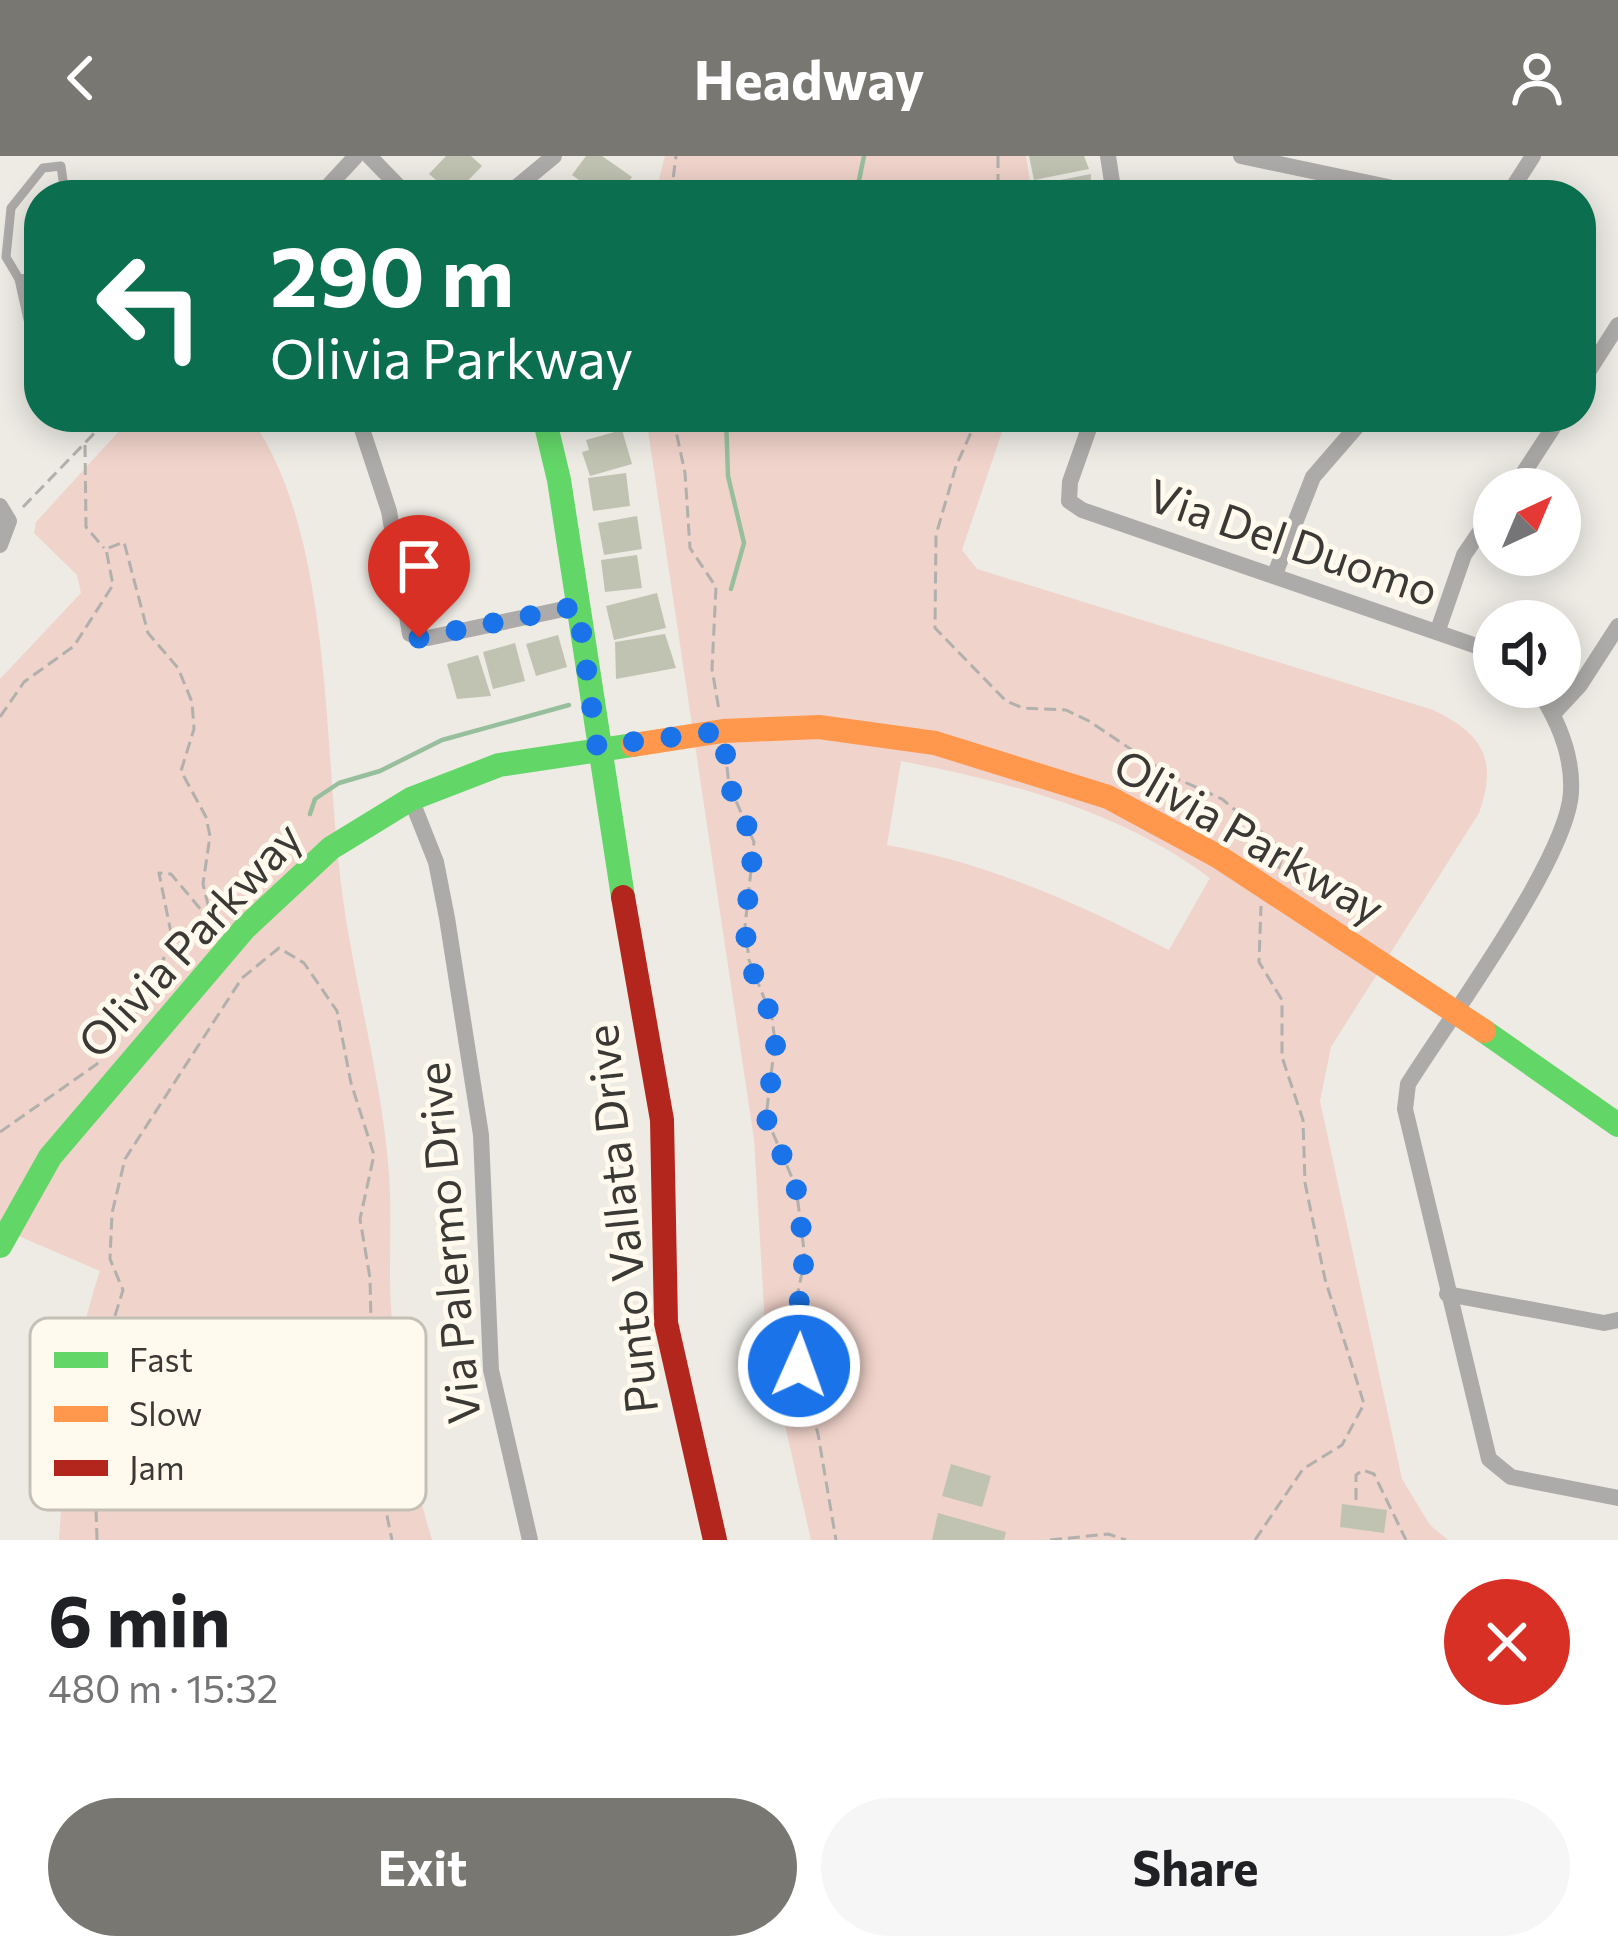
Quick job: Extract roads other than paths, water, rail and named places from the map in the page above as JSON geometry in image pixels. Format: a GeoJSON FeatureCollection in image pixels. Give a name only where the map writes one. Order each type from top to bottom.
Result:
{"type":"FeatureCollection","features":[{"type":"Feature","properties":{"kind":"street"},"geometry":{"type":"LineString","coordinates":[[334,180],[356,156]]}},
{"type":"Feature","properties":{"kind":"street"},"geometry":{"type":"LineString","coordinates":[[369,156],[392,180]]}},
{"type":"Feature","properties":{"kind":"street"},"geometry":{"type":"LineString","coordinates":[[524,180],[554,156]]}},
{"type":"Feature","properties":{"kind":"street"},"geometry":{"type":"LineString","coordinates":[[1241,156],[1355,180]]}},
{"type":"Feature","properties":{"kind":"street"},"geometry":{"type":"LineString","coordinates":[[1596,359],[1618,325]]}},
{"type":"Feature","properties":{"kind":"street"},"geometry":{"type":"LineString","coordinates":[[363,432],[389,511],[410,634],[428,638],[578,606]]}},
{"type":"Feature","properties":{"kind":"street","name":"Punto Vallata Drive"},"geometry":{"type":"LineString","coordinates":[[547,432],[662,1120],[666,1322],[715,1540]]}},
{"type":"Feature","properties":{"kind":"street","name":"Via Del Duomo"},"geometry":{"type":"LineString","coordinates":[[1088,432],[1070,482],[1069,501],[1082,510],[1473,644]]}},
{"type":"Feature","properties":{"kind":"street"},"geometry":{"type":"LineString","coordinates":[[1275,574],[1313,477],[1353,432]]}},
{"type":"Feature","properties":{"kind":"street"},"geometry":{"type":"LineString","coordinates":[[1527,468],[1550,432]]}},
{"type":"Feature","properties":{"kind":"street"},"geometry":{"type":"LineString","coordinates":[[0,545],[4,514]]}},
{"type":"Feature","properties":{"kind":"street"},"geometry":{"type":"LineString","coordinates":[[1438,630],[1473,542]]}},
{"type":"Feature","properties":{"kind":"street"},"geometry":{"type":"LineString","coordinates":[[1553,714],[1580,685],[1618,626]]}},
{"type":"Feature","properties":{"kind":"street"},"geometry":{"type":"LineString","coordinates":[[1549,708],[1569,763],[1567,818],[1548,862],[1408,1084],[1405,1109],[1489,1459],[1511,1477],[1618,1498]]}},
{"type":"Feature","properties":{"kind":"street","name":"Olivia Parkway"},"geometry":{"type":"LineString","coordinates":[[0,1246],[50,1157],[245,928],[331,848],[411,799],[499,765],[597,746],[723,731],[841,730],[998,758],[1146,815],[1454,1010],[1618,1125]]}},
{"type":"Feature","properties":{"kind":"street","name":"Via Palermo Drive"},"geometry":{"type":"LineString","coordinates":[[411,799],[436,862],[447,918],[481,1135],[491,1370],[530,1540]]}},
{"type":"Feature","properties":{"kind":"street"},"geometry":{"type":"LineString","coordinates":[[1447,1294],[1604,1323],[1618,1320]]}},
{"type":"Feature","properties":{"kind":"lane"},"geometry":{"type":"LineString","coordinates":[[33,180],[54,163],[61,166],[63,180]]}},
{"type":"Feature","properties":{"kind":"lane"},"geometry":{"type":"LineString","coordinates":[[24,192],[11,208],[5,257],[19,279],[24,302]]}},
{"type":"Feature","properties":{"kind":"lane"},"geometry":{"type":"LineString","coordinates":[[19,279],[24,278]]}},
{"type":"Feature","properties":{"kind":"waterway"},"geometry":{"type":"LineString","coordinates":[[859,180],[864,156]]}},
{"type":"Feature","properties":{"kind":"waterway"},"geometry":{"type":"LineString","coordinates":[[727,432],[728,476],[744,543],[731,589]]}},
{"type":"Feature","properties":{"kind":"waterway"},"geometry":{"type":"LineString","coordinates":[[310,814],[315,799],[339,783],[380,771],[442,740],[569,705]]}}]}
